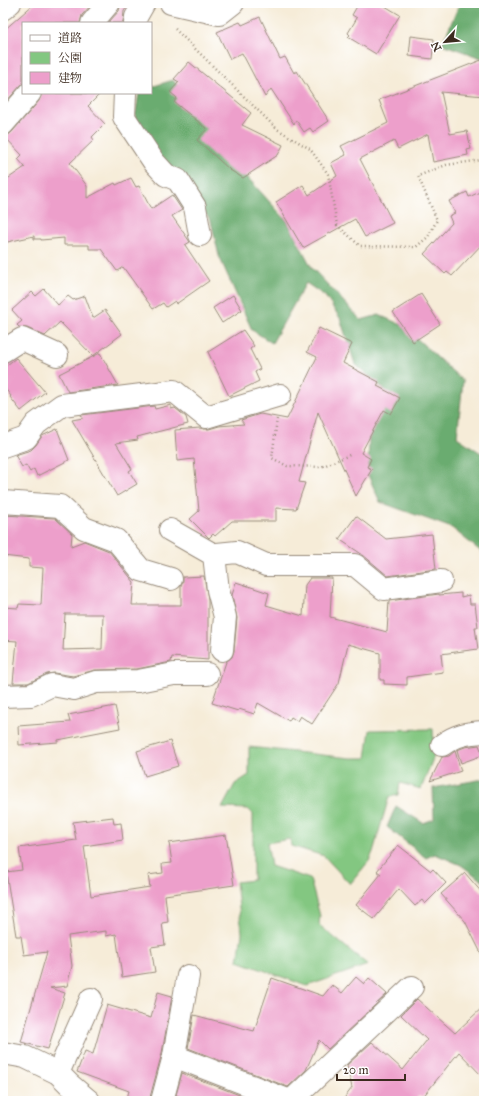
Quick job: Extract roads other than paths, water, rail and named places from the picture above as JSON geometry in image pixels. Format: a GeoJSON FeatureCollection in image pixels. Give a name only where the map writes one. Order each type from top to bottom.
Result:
{"type":"FeatureCollection","features":[{"type":"Feature","properties":{"kind":"street"},"geometry":{"type":"LineString","coordinates":[[3,9],[10,3]]}},
{"type":"Feature","properties":{"kind":"street"},"geometry":{"type":"LineString","coordinates":[[93,22],[109,3]]}},
{"type":"Feature","properties":{"kind":"street"},"geometry":{"type":"LineString","coordinates":[[135,22],[136,17],[144,3]]}},
{"type":"Feature","properties":{"kind":"street"},"geometry":{"type":"LineString","coordinates":[[172,3],[219,14],[233,3]]}},
{"type":"Feature","properties":{"kind":"street"},"geometry":{"type":"LineString","coordinates":[[3,124],[29,94]]}},
{"type":"Feature","properties":{"kind":"street"},"geometry":{"type":"LineString","coordinates":[[125,94],[124,117],[154,162],[166,175],[178,180],[195,207],[200,235]]}},
{"type":"Feature","properties":{"kind":"street"},"geometry":{"type":"LineString","coordinates":[[3,351],[22,339],[57,355]]}},
{"type":"Feature","properties":{"kind":"street"},"geometry":{"type":"LineString","coordinates":[[3,446],[26,438],[36,424],[62,405],[174,391],[206,417],[280,395]]}},
{"type":"Feature","properties":{"kind":"street"},"geometry":{"type":"LineString","coordinates":[[3,502],[60,506],[84,528],[116,540],[141,570],[172,579]]}},
{"type":"Feature","properties":{"kind":"street"},"geometry":{"type":"LineString","coordinates":[[170,530],[214,555],[237,552],[266,565],[355,565],[384,589],[441,581]]}},
{"type":"Feature","properties":{"kind":"street"},"geometry":{"type":"LineString","coordinates":[[214,555],[218,590],[225,617],[222,650]]}},
{"type":"Feature","properties":{"kind":"street"},"geometry":{"type":"LineString","coordinates":[[3,696],[30,694],[52,685],[74,689],[96,682],[138,681],[174,674],[207,674]]}},
{"type":"Feature","properties":{"kind":"street"},"geometry":{"type":"LineString","coordinates":[[442,745],[452,738],[471,733],[484,732]]}},
{"type":"Feature","properties":{"kind":"street"},"geometry":{"type":"LineString","coordinates":[[162,1101],[174,1056],[188,976]]}},
{"type":"Feature","properties":{"kind":"street"},"geometry":{"type":"LineString","coordinates":[[174,1056],[298,1099],[412,987]]}},
{"type":"Feature","properties":{"kind":"street"},"geometry":{"type":"LineString","coordinates":[[58,1073],[91,999]]}},
{"type":"Feature","properties":{"kind":"street"},"geometry":{"type":"LineString","coordinates":[[3,1053],[25,1057],[58,1073],[89,1101]]}}]}
